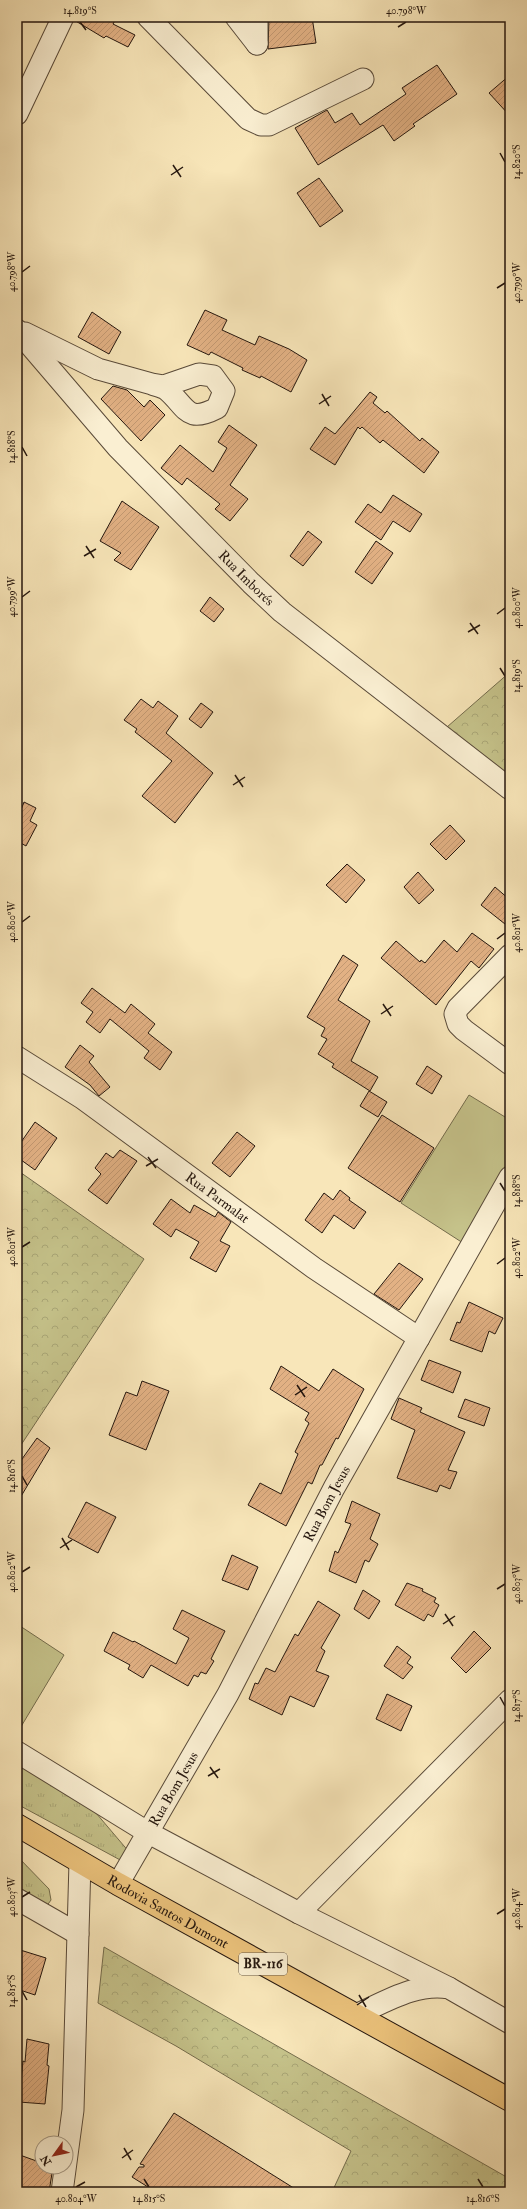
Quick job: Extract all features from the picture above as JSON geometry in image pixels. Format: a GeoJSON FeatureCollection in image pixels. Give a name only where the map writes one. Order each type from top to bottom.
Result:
{"type":"FeatureCollection","features":[{"type":"Feature","properties":{"kind":"highway","name":"Rodovia Santos Dumont"},"geometry":{"type":"LineString","coordinates":[[17,1825],[118,1884],[510,2100]]}},
{"type":"Feature","properties":{"kind":"street"},"geometry":{"type":"LineString","coordinates":[[17,114],[63,17]]}},
{"type":"Feature","properties":{"kind":"street"},"geometry":{"type":"LineString","coordinates":[[148,17],[248,119],[261,125],[278,121],[319,99],[363,79]]}},
{"type":"Feature","properties":{"kind":"street"},"geometry":{"type":"LineString","coordinates":[[236,17],[257,44],[257,17]]}},
{"type":"Feature","properties":{"kind":"street"},"geometry":{"type":"LineString","coordinates":[[17,329],[98,369],[152,384]]}},
{"type":"Feature","properties":{"kind":"street","name":"Rua Imborés"},"geometry":{"type":"LineString","coordinates":[[17,329],[118,448],[251,584],[295,622],[510,790]]}},
{"type":"Feature","properties":{"kind":"street"},"geometry":{"type":"LineString","coordinates":[[510,955],[458,1008],[455,1014],[458,1024],[464,1030],[510,1064]]}},
{"type":"Feature","properties":{"kind":"street","name":"Rua Parmalat"},"geometry":{"type":"LineString","coordinates":[[17,1057],[82,1098],[314,1268],[419,1338]]}},
{"type":"Feature","properties":{"kind":"street","name":"Rua Bom Jesus"},"geometry":{"type":"LineString","coordinates":[[118,1884],[228,1694],[334,1488],[510,1177]]}},
{"type":"Feature","properties":{"kind":"street"},"geometry":{"type":"LineString","coordinates":[[299,1913],[510,1700]]}},
{"type":"Feature","properties":{"kind":"street"},"geometry":{"type":"LineString","coordinates":[[17,1752],[147,1832],[299,1913],[449,1988],[510,2024]]}},
{"type":"Feature","properties":{"kind":"street"},"geometry":{"type":"LineString","coordinates":[[62,2192],[73,2110],[80,1862]]}},
{"type":"Feature","properties":{"kind":"street"},"geometry":{"type":"LineString","coordinates":[[17,1899],[78,1934]]}},
{"type":"Feature","properties":{"kind":"street"},"geometry":{"type":"LineString","coordinates":[[356,2015],[410,1991],[439,1986],[449,1988]]}},
{"type":"Feature","properties":{"kind":"green space"},"geometry":{"type":"Polygon","coordinates":[[[510,672],[510,778],[447,727],[510,672]]]}},
{"type":"Feature","properties":{"kind":"green space"},"geometry":{"type":"Polygon","coordinates":[[[469,1095],[510,1120],[510,1168],[463,1243],[401,1203],[469,1095]]]}},
{"type":"Feature","properties":{"kind":"green space"},"geometry":{"type":"Polygon","coordinates":[[[17,1170],[144,1259],[17,1451],[17,1170]]]}},
{"type":"Feature","properties":{"kind":"green space"},"geometry":{"type":"Polygon","coordinates":[[[17,1624],[64,1655],[19,1730],[17,1729],[17,1624]]]}},
{"type":"Feature","properties":{"kind":"green space"},"geometry":{"type":"Polygon","coordinates":[[[17,1761],[96,1813],[130,1853],[122,1861],[17,1804],[17,1761]]]}},
{"type":"Feature","properties":{"kind":"green space"},"geometry":{"type":"Polygon","coordinates":[[[17,1856],[49,1889],[51,1900],[46,1907],[17,1893],[17,1856]]]}},
{"type":"Feature","properties":{"kind":"green space"},"geometry":{"type":"Polygon","coordinates":[[[104,1947],[510,2179],[510,2192],[332,2192],[351,2151],[176,2046],[98,2003],[104,1947]]]}},
{"type":"Feature","properties":{"kind":"building"},"geometry":{"type":"Polygon","coordinates":[[[75,17],[117,17],[113,24],[135,35],[128,47],[106,36],[104,38],[74,20],[75,17]]]}},
{"type":"Feature","properties":{"kind":"building"},"geometry":{"type":"Polygon","coordinates":[[[269,17],[312,17],[316,43],[268,49],[269,17]]]}},
{"type":"Feature","properties":{"kind":"building"},"geometry":{"type":"Polygon","coordinates":[[[437,65],[457,94],[413,124],[415,126],[394,141],[383,125],[318,165],[295,128],[327,110],[335,123],[352,113],[360,125],[406,94],[402,88],[437,65]]]}},
{"type":"Feature","properties":{"kind":"building"},"geometry":{"type":"Polygon","coordinates":[[[510,75],[510,116],[489,93],[510,75]]]}},
{"type":"Feature","properties":{"kind":"building"},"geometry":{"type":"Polygon","coordinates":[[[319,178],[343,211],[320,227],[297,193],[319,178]]]}},
{"type":"Feature","properties":{"kind":"building"},"geometry":{"type":"Polygon","coordinates":[[[205,310],[227,320],[222,330],[255,345],[259,336],[289,349],[307,360],[291,392],[261,376],[260,378],[242,370],[243,368],[211,352],[209,355],[187,345],[205,310]]]}},
{"type":"Feature","properties":{"kind":"building"},"geometry":{"type":"Polygon","coordinates":[[[92,312],[121,332],[109,354],[78,337],[92,312]]]}},
{"type":"Feature","properties":{"kind":"building"},"geometry":{"type":"Polygon","coordinates":[[[113,386],[127,390],[144,407],[150,400],[165,415],[141,441],[101,399],[113,386]]]}},
{"type":"Feature","properties":{"kind":"building"},"geometry":{"type":"Polygon","coordinates":[[[370,392],[377,397],[373,403],[385,413],[387,411],[420,441],[422,438],[439,452],[424,473],[383,440],[380,443],[362,427],[360,429],[358,427],[335,465],[310,449],[325,427],[335,434],[370,392]]]}},
{"type":"Feature","properties":{"kind":"building"},"geometry":{"type":"Polygon","coordinates":[[[229,425],[257,445],[230,485],[248,499],[230,521],[215,509],[220,504],[187,478],[182,485],[161,468],[180,445],[213,472],[227,448],[218,442],[229,425]]]}},
{"type":"Feature","properties":{"kind":"building"},"geometry":{"type":"Polygon","coordinates":[[[393,495],[422,514],[410,532],[393,521],[381,540],[355,522],[368,504],[381,513],[393,495]]]}},
{"type":"Feature","properties":{"kind":"building"},"geometry":{"type":"Polygon","coordinates":[[[122,501],[159,527],[131,570],[114,560],[121,553],[100,541],[122,501]]]}},
{"type":"Feature","properties":{"kind":"building"},"geometry":{"type":"Polygon","coordinates":[[[308,531],[322,542],[303,566],[290,556],[308,531]]]}},
{"type":"Feature","properties":{"kind":"building"},"geometry":{"type":"Polygon","coordinates":[[[376,541],[393,553],[372,584],[355,572],[376,541]]]}},
{"type":"Feature","properties":{"kind":"building"},"geometry":{"type":"Polygon","coordinates":[[[210,597],[224,609],[214,622],[200,611],[210,597]]]}},
{"type":"Feature","properties":{"kind":"building"},"geometry":{"type":"Polygon","coordinates":[[[141,699],[153,708],[158,701],[178,716],[166,733],[213,773],[175,823],[142,796],[172,761],[135,732],[137,729],[124,720],[141,699]]]}},
{"type":"Feature","properties":{"kind":"building"},"geometry":{"type":"Polygon","coordinates":[[[201,703],[213,712],[201,728],[189,719],[201,703]]]}},
{"type":"Feature","properties":{"kind":"building"},"geometry":{"type":"Polygon","coordinates":[[[24,802],[36,808],[30,821],[37,825],[26,846],[19,842],[17,846],[17,814],[19,815],[24,802]]]}},
{"type":"Feature","properties":{"kind":"building"},"geometry":{"type":"Polygon","coordinates":[[[450,825],[465,841],[446,860],[430,844],[450,825]]]}},
{"type":"Feature","properties":{"kind":"building"},"geometry":{"type":"Polygon","coordinates":[[[347,864],[365,880],[346,903],[326,885],[347,864]]]}},
{"type":"Feature","properties":{"kind":"building"},"geometry":{"type":"Polygon","coordinates":[[[418,872],[434,890],[419,904],[404,887],[418,872]]]}},
{"type":"Feature","properties":{"kind":"building"},"geometry":{"type":"Polygon","coordinates":[[[495,887],[510,900],[510,928],[481,905],[495,887]]]}},
{"type":"Feature","properties":{"kind":"building"},"geometry":{"type":"Polygon","coordinates":[[[472,933],[494,949],[479,968],[471,961],[436,1005],[381,958],[396,941],[420,962],[421,960],[425,963],[444,940],[457,952],[472,933]]]}},
{"type":"Feature","properties":{"kind":"building"},"geometry":{"type":"Polygon","coordinates":[[[343,955],[358,965],[338,1000],[370,1021],[351,1061],[378,1077],[370,1091],[332,1067],[334,1064],[318,1054],[327,1039],[321,1036],[325,1028],[307,1017],[343,955]]]}},
{"type":"Feature","properties":{"kind":"building"},"geometry":{"type":"Polygon","coordinates":[[[92,988],[125,1013],[131,1004],[155,1024],[148,1033],[172,1052],[160,1070],[144,1058],[149,1051],[110,1019],[100,1033],[86,1022],[93,1012],[81,1003],[92,988]]]}},
{"type":"Feature","properties":{"kind":"building"},"geometry":{"type":"Polygon","coordinates":[[[80,1045],[94,1056],[89,1062],[110,1087],[99,1096],[90,1085],[65,1067],[80,1045]]]}},
{"type":"Feature","properties":{"kind":"building"},"geometry":{"type":"Polygon","coordinates":[[[427,1066],[442,1076],[432,1094],[416,1084],[427,1066]]]}},
{"type":"Feature","properties":{"kind":"building"},"geometry":{"type":"Polygon","coordinates":[[[369,1091],[387,1102],[378,1117],[360,1106],[369,1091]]]}},
{"type":"Feature","properties":{"kind":"building"},"geometry":{"type":"Polygon","coordinates":[[[382,1115],[434,1148],[400,1202],[348,1168],[382,1115]]]}},
{"type":"Feature","properties":{"kind":"building"},"geometry":{"type":"Polygon","coordinates":[[[35,1122],[57,1138],[35,1170],[17,1157],[17,1148],[35,1122]]]}},
{"type":"Feature","properties":{"kind":"building"},"geometry":{"type":"Polygon","coordinates":[[[237,1132],[255,1146],[230,1177],[212,1163],[237,1132]]]}},
{"type":"Feature","properties":{"kind":"building"},"geometry":{"type":"Polygon","coordinates":[[[120,1150],[137,1161],[107,1204],[88,1190],[101,1174],[95,1168],[106,1153],[113,1158],[120,1150]]]}},
{"type":"Feature","properties":{"kind":"building"},"geometry":{"type":"Polygon","coordinates":[[[340,1190],[350,1198],[349,1200],[366,1212],[354,1229],[334,1215],[322,1233],[305,1220],[324,1193],[333,1200],[340,1190]]]}},
{"type":"Feature","properties":{"kind":"building"},"geometry":{"type":"Polygon","coordinates":[[[171,1199],[190,1213],[194,1205],[215,1217],[218,1212],[231,1222],[220,1241],[230,1246],[216,1272],[190,1258],[199,1242],[176,1229],[171,1237],[153,1224],[171,1199]]]}},
{"type":"Feature","properties":{"kind":"building"},"geometry":{"type":"Polygon","coordinates":[[[399,1263],[423,1279],[399,1310],[374,1294],[399,1263]]]}},
{"type":"Feature","properties":{"kind":"building"},"geometry":{"type":"Polygon","coordinates":[[[469,1302],[503,1318],[495,1334],[489,1331],[482,1352],[450,1340],[457,1322],[460,1323],[469,1302]]]}},
{"type":"Feature","properties":{"kind":"building"},"geometry":{"type":"Polygon","coordinates":[[[429,1360],[461,1372],[453,1393],[421,1380],[429,1360]]]}},
{"type":"Feature","properties":{"kind":"building"},"geometry":{"type":"Polygon","coordinates":[[[281,1366],[319,1391],[333,1369],[364,1389],[338,1439],[336,1438],[322,1465],[320,1465],[312,1484],[308,1482],[286,1526],[248,1505],[260,1483],[281,1494],[298,1454],[295,1452],[309,1423],[305,1420],[309,1413],[270,1389],[281,1366]]]}},
{"type":"Feature","properties":{"kind":"building"},"geometry":{"type":"Polygon","coordinates":[[[142,1381],[169,1391],[146,1450],[109,1435],[126,1392],[137,1396],[142,1381]]]}},
{"type":"Feature","properties":{"kind":"building"},"geometry":{"type":"Polygon","coordinates":[[[399,1398],[422,1408],[420,1412],[465,1432],[448,1470],[457,1472],[450,1489],[440,1485],[437,1492],[397,1478],[415,1430],[391,1419],[399,1398]]]}},
{"type":"Feature","properties":{"kind":"building"},"geometry":{"type":"Polygon","coordinates":[[[465,1399],[490,1408],[484,1426],[458,1417],[465,1399]]]}},
{"type":"Feature","properties":{"kind":"building"},"geometry":{"type":"Polygon","coordinates":[[[37,1438],[50,1448],[17,1503],[17,1466],[37,1438]]]}},
{"type":"Feature","properties":{"kind":"building"},"geometry":{"type":"Polygon","coordinates":[[[352,1501],[380,1514],[370,1539],[378,1544],[369,1562],[365,1560],[356,1583],[329,1571],[335,1551],[338,1553],[351,1524],[345,1522],[352,1501]]]}},
{"type":"Feature","properties":{"kind":"building"},"geometry":{"type":"Polygon","coordinates":[[[86,1502],[116,1517],[98,1553],[68,1537],[86,1502]]]}},
{"type":"Feature","properties":{"kind":"building"},"geometry":{"type":"Polygon","coordinates":[[[232,1555],[258,1567],[248,1590],[222,1580],[232,1555]]]}},
{"type":"Feature","properties":{"kind":"building"},"geometry":{"type":"Polygon","coordinates":[[[407,1583],[423,1589],[422,1591],[436,1598],[434,1602],[439,1605],[433,1617],[428,1614],[424,1621],[395,1605],[407,1583]]]}},
{"type":"Feature","properties":{"kind":"building"},"geometry":{"type":"Polygon","coordinates":[[[363,1590],[380,1601],[369,1619],[354,1609],[363,1590]]]}},
{"type":"Feature","properties":{"kind":"building"},"geometry":{"type":"Polygon","coordinates":[[[318,1601],[340,1615],[321,1648],[325,1651],[316,1671],[329,1676],[314,1707],[290,1696],[282,1715],[249,1699],[255,1683],[258,1684],[266,1668],[275,1672],[295,1634],[298,1636],[318,1601]]]}},
{"type":"Feature","properties":{"kind":"building"},"geometry":{"type":"Polygon","coordinates":[[[182,1610],[225,1631],[211,1659],[214,1661],[206,1674],[201,1672],[198,1677],[194,1675],[188,1686],[151,1665],[143,1678],[128,1669],[130,1665],[104,1651],[113,1632],[133,1642],[134,1641],[176,1664],[189,1638],[173,1629],[182,1610]]]}},
{"type":"Feature","properties":{"kind":"building"},"geometry":{"type":"Polygon","coordinates":[[[474,1631],[491,1648],[466,1673],[451,1658],[474,1631]]]}},
{"type":"Feature","properties":{"kind":"building"},"geometry":{"type":"Polygon","coordinates":[[[397,1646],[411,1657],[407,1663],[413,1667],[403,1679],[384,1666],[397,1646]]]}},
{"type":"Feature","properties":{"kind":"building"},"geometry":{"type":"Polygon","coordinates":[[[387,1694],[412,1706],[401,1731],[376,1719],[387,1694]]]}},
{"type":"Feature","properties":{"kind":"building"},"geometry":{"type":"Polygon","coordinates":[[[17,1949],[46,1958],[35,1995],[17,1989],[21,1975],[17,1973],[17,1949]]]}},
{"type":"Feature","properties":{"kind":"building"},"geometry":{"type":"Polygon","coordinates":[[[27,2039],[49,2044],[47,2065],[49,2066],[45,2104],[19,2102],[27,2039]]]}},
{"type":"Feature","properties":{"kind":"building"},"geometry":{"type":"Polygon","coordinates":[[[174,2113],[300,2192],[156,2192],[132,2177],[139,2167],[144,2167],[144,2165],[140,2164],[174,2113]]]}},
{"type":"Feature","properties":{"kind":"building"},"geometry":{"type":"Polygon","coordinates":[[[17,2154],[34,2160],[34,2175],[52,2175],[49,2192],[17,2192],[17,2154]]]}}]}
